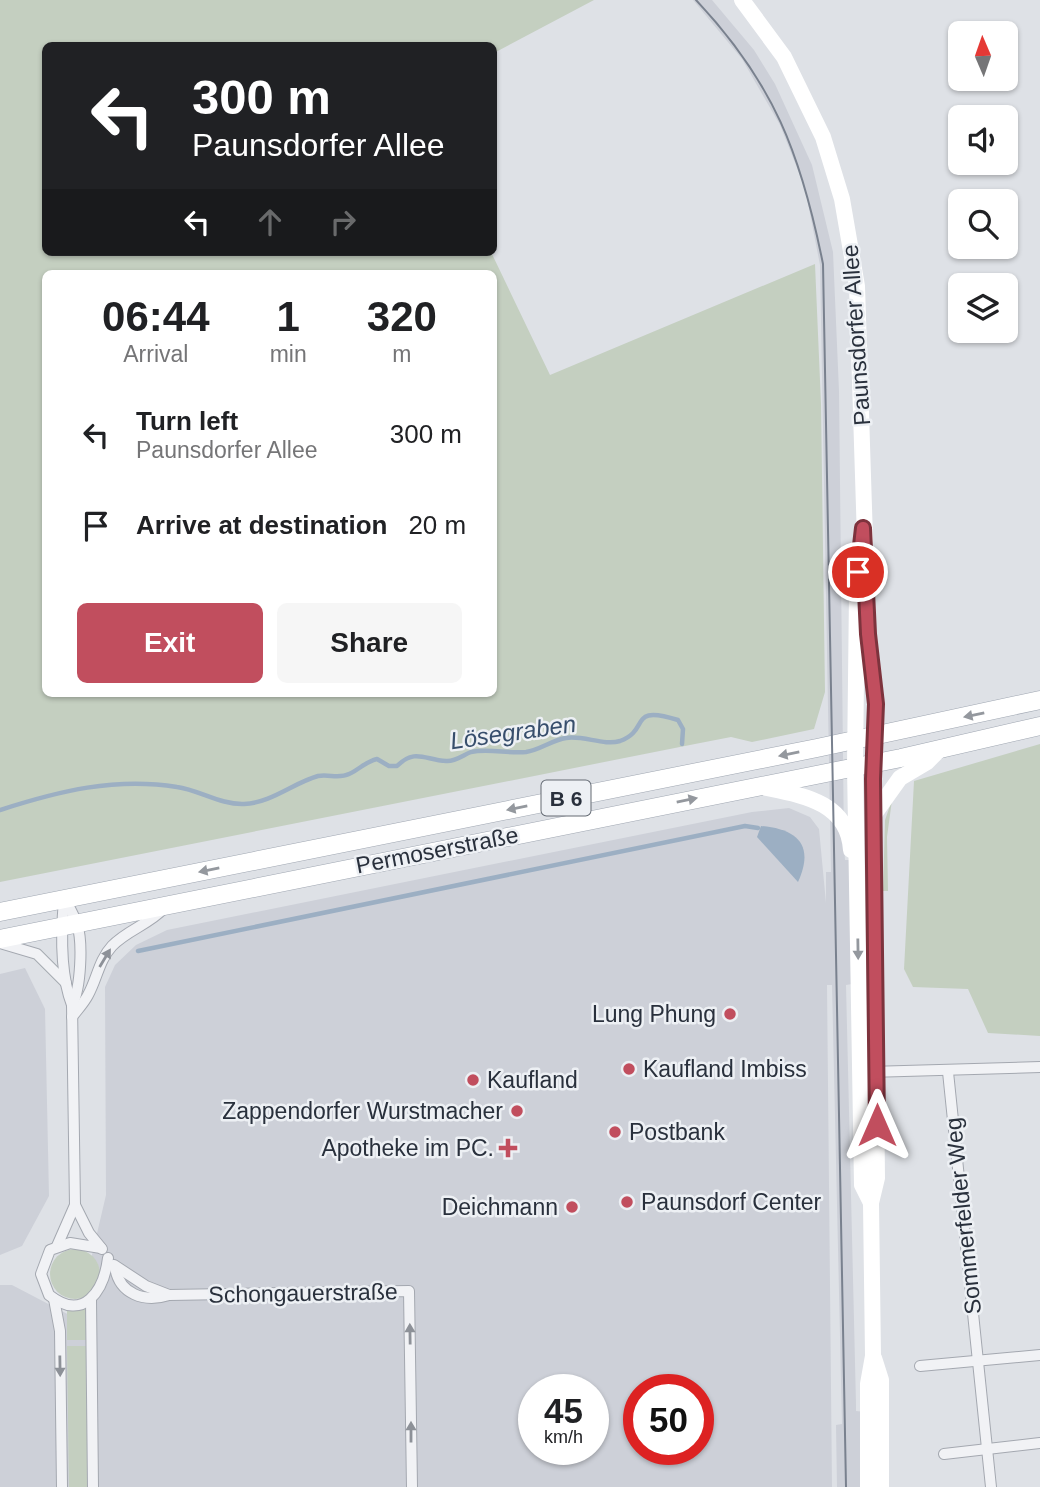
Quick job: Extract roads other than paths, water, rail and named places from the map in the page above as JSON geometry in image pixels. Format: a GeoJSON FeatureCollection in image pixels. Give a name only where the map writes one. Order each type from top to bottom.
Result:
{"type":"FeatureCollection","features":[{"type":"Feature","properties":{"kind":"main road","name":"Paunsdorfer Allee"},"geometry":{"type":"LineString","coordinates":[[742,0],[777,46],[805,96],[823,137],[842,199],[857,286],[863,528],[876,736],[874,1048],[877,1072],[877,1178],[871,1203],[873,1356],[868,1384],[868,1487]]}},
{"type":"Feature","properties":{"kind":"main road","name":"Paunsdorfer Allee"},"geometry":{"type":"LineString","coordinates":[[863,528],[857,589],[855,766],[862,1185],[871,1203]]}},
{"type":"Feature","properties":{"kind":"main road","name":"B 6"},"geometry":{"type":"LineString","coordinates":[[855,740],[1040,700]]}},
{"type":"Feature","properties":{"kind":"main road","name":"B 6"},"geometry":{"type":"LineString","coordinates":[[874,764],[1040,726]]}},
{"type":"Feature","properties":{"kind":"main road","name":"Permoserstraße"},"geometry":{"type":"LineString","coordinates":[[0,912],[855,740]]}},
{"type":"Feature","properties":{"kind":"main road"},"geometry":{"type":"LineString","coordinates":[[875,813],[900,778],[927,762],[939,750]]}},
{"type":"Feature","properties":{"kind":"main road","name":"Permoserstraße"},"geometry":{"type":"LineString","coordinates":[[0,941],[167,905],[874,764]]}},
{"type":"Feature","properties":{"kind":"main road"},"geometry":{"type":"LineString","coordinates":[[756,786],[814,798],[840,819],[850,839],[857,887]]}},
{"type":"Feature","properties":{"kind":"main road","name":"Paunsdorfer Allee"},"geometry":{"type":"LineString","coordinates":[[873,1356],[881,1380],[881,1487]]}},
{"type":"Feature","properties":{"kind":"street","name":"Schongauerstraße"},"geometry":{"type":"LineString","coordinates":[[62,1487],[60,1331],[54,1299],[44,1287],[41,1274],[46,1256],[57,1246],[75,1205],[72,1005],[78,994],[65,899]]}},
{"type":"Feature","properties":{"kind":"street"},"geometry":{"type":"LineString","coordinates":[[72,1017],[89,994],[94,977],[110,948],[139,925],[156,917],[167,905]]}},
{"type":"Feature","properties":{"kind":"street"},"geometry":{"type":"LineString","coordinates":[[69,925],[66,983],[72,1005]]}},
{"type":"Feature","properties":{"kind":"street"},"geometry":{"type":"LineString","coordinates":[[0,941],[37,954],[66,983]]}},
{"type":"Feature","properties":{"kind":"street"},"geometry":{"type":"LineString","coordinates":[[860,1072],[948,1072],[1040,1067]]}},
{"type":"Feature","properties":{"kind":"street","name":"Sommerfelder Weg"},"geometry":{"type":"LineString","coordinates":[[948,1072],[991,1487]]}},
{"type":"Feature","properties":{"kind":"street","name":"Schongauerstraße"},"geometry":{"type":"LineString","coordinates":[[75,1205],[89,1233],[112,1262],[169,1295],[409,1291],[412,1487]]}},
{"type":"Feature","properties":{"kind":"street"},"geometry":{"type":"LineString","coordinates":[[57,1246],[75,1243],[101,1248]]}},
{"type":"Feature","properties":{"kind":"street"},"geometry":{"type":"LineString","coordinates":[[54,1299],[70,1304],[91,1300],[102,1288],[112,1262]]}},
{"type":"Feature","properties":{"kind":"street"},"geometry":{"type":"LineString","coordinates":[[91,1300],[93,1487]]}},
{"type":"Feature","properties":{"kind":"street"},"geometry":{"type":"LineString","coordinates":[[920,1366],[1040,1355]]}},
{"type":"Feature","properties":{"kind":"street"},"geometry":{"type":"LineString","coordinates":[[944,1454],[1040,1443]]}},
{"type":"Feature","properties":{"kind":"water"},"geometry":{"type":"Polygon","coordinates":[[[761,826],[784,831],[799,841],[804,858],[798,882],[757,837],[761,826]]]}},
{"type":"Feature","properties":{"kind":"waterway","name":"Lösegraben"},"geometry":{"type":"LineString","coordinates":[[0,810],[66,792],[131,784],[177,787],[235,804],[254,803],[318,776],[345,775],[377,759],[389,766],[397,766],[415,756],[449,761],[478,751],[526,752],[566,738],[620,741],[635,731],[645,717],[652,715],[678,720],[683,729],[682,744]]}},
{"type":"Feature","properties":{"kind":"waterway"},"geometry":{"type":"LineString","coordinates":[[138,951],[745,826],[758,828]]}},
{"type":"Feature","properties":{"kind":"tram line"},"geometry":{"type":"LineString","coordinates":[[696,0],[746,61],[780,122],[805,188],[823,264],[846,1487]]}},
{"type":"Feature","properties":{"kind":"place","name":"Lung Phung"},"geometry":{"type":"Point","coordinates":[730,1014]}},
{"type":"Feature","properties":{"kind":"place","name":"Kaufland Imbiss"},"geometry":{"type":"Point","coordinates":[629,1069]}},
{"type":"Feature","properties":{"kind":"place","name":"Kaufland"},"geometry":{"type":"Point","coordinates":[473,1080]}},
{"type":"Feature","properties":{"kind":"place","name":"Zappendorfer Wurstmacher"},"geometry":{"type":"Point","coordinates":[517,1111]}},
{"type":"Feature","properties":{"kind":"place","name":"Postbank"},"geometry":{"type":"Point","coordinates":[615,1132]}},
{"type":"Feature","properties":{"kind":"place","name":"Apotheke im PC."},"geometry":{"type":"Point","coordinates":[508,1148]}},
{"type":"Feature","properties":{"kind":"place","name":"Paunsdorf Center"},"geometry":{"type":"Point","coordinates":[627,1202]}},
{"type":"Feature","properties":{"kind":"place","name":"Deichmann"},"geometry":{"type":"Point","coordinates":[572,1207]}}]}
